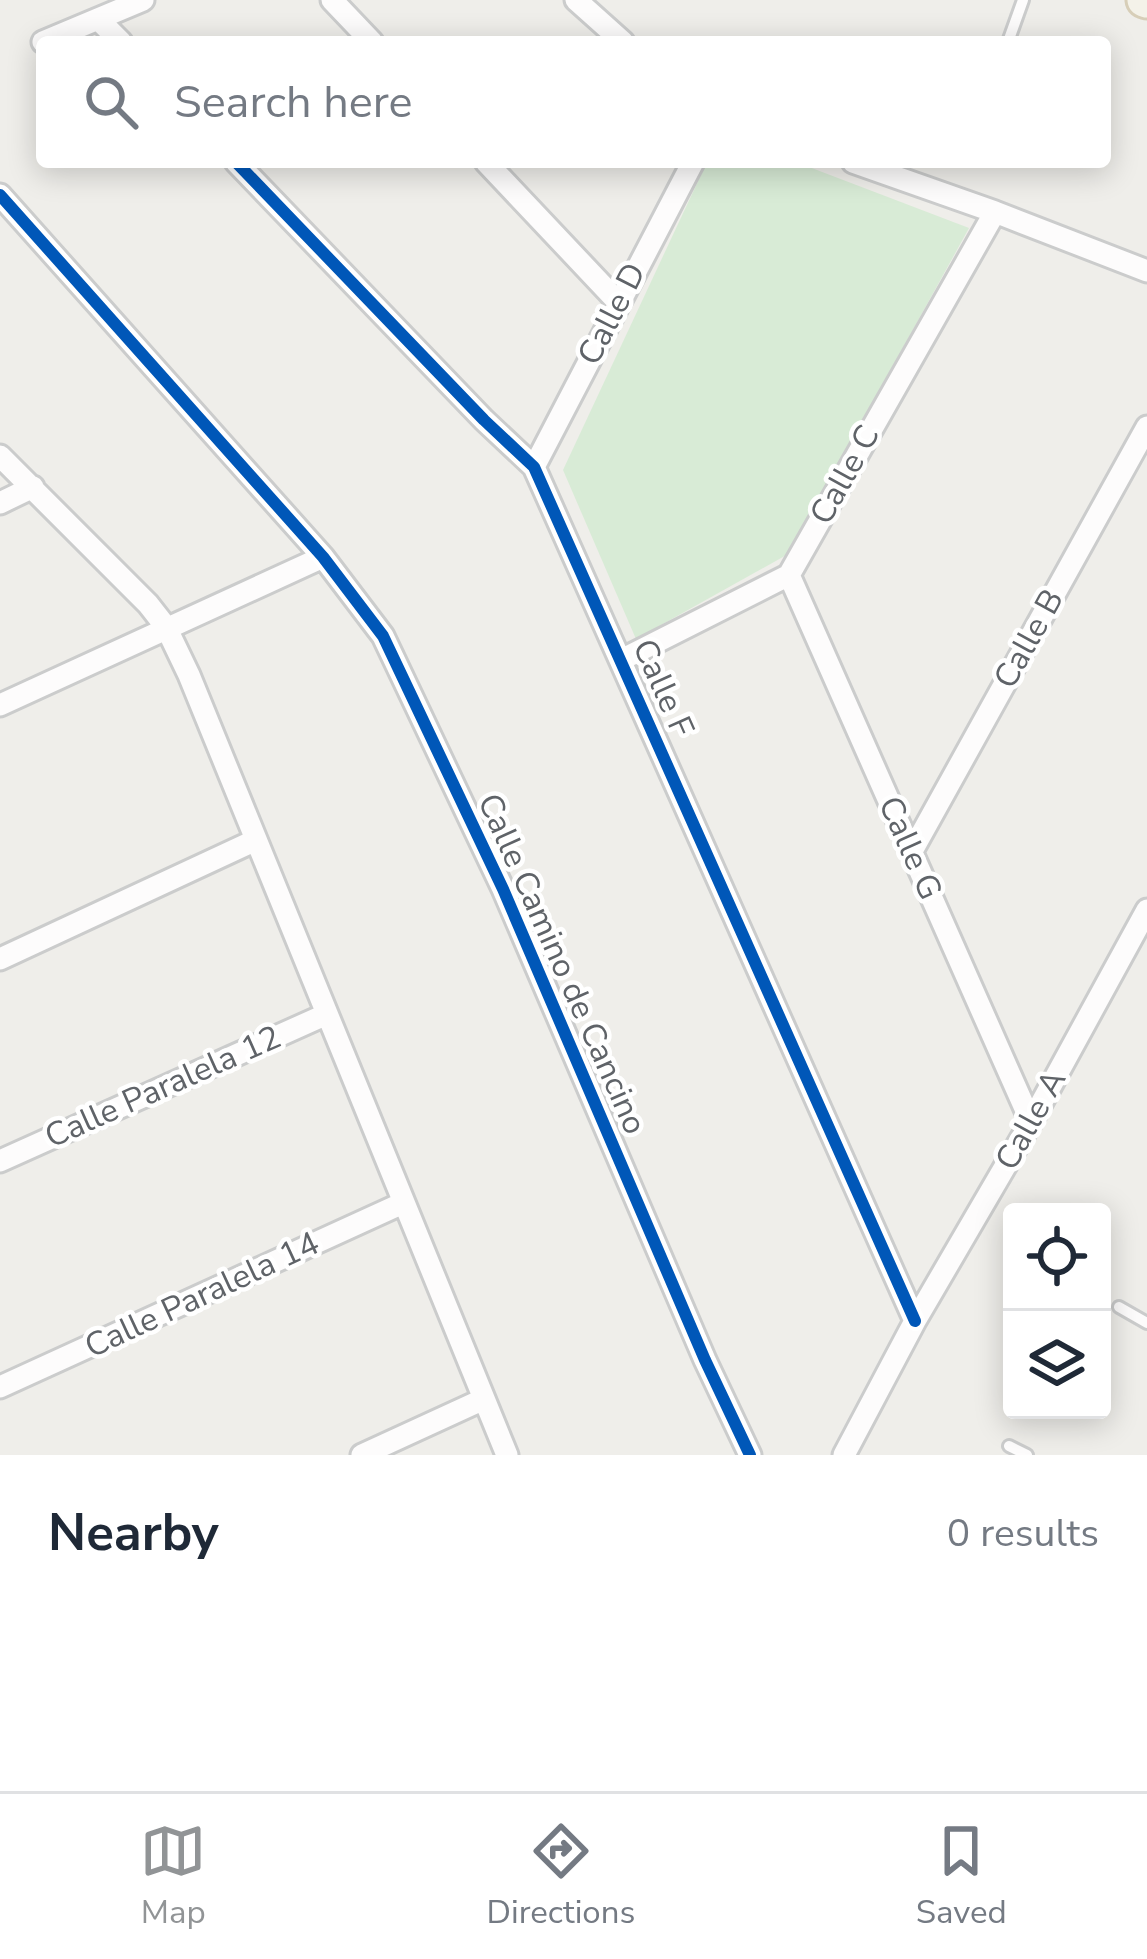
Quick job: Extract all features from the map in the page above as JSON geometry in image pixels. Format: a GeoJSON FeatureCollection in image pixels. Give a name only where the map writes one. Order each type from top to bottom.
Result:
{"type":"FeatureCollection","features":[{"type":"Feature","properties":{"kind":"street"},"geometry":{"type":"LineString","coordinates":[[57,36],[143,0]]}},
{"type":"Feature","properties":{"kind":"street"},"geometry":{"type":"LineString","coordinates":[[332,0],[366,36]]}},
{"type":"Feature","properties":{"kind":"street"},"geometry":{"type":"LineString","coordinates":[[577,0],[616,36]]}},
{"type":"Feature","properties":{"kind":"street"},"geometry":{"type":"LineString","coordinates":[[98,19],[115,36]]}},
{"type":"Feature","properties":{"kind":"street","name":"Calle F"},"geometry":{"type":"LineString","coordinates":[[242,168],[534,467],[915,1322]]}},
{"type":"Feature","properties":{"kind":"street"},"geometry":{"type":"LineString","coordinates":[[491,168],[618,302]]}},
{"type":"Feature","properties":{"kind":"street","name":"Calle D"},"geometry":{"type":"LineString","coordinates":[[534,467],[690,168]]}},
{"type":"Feature","properties":{"kind":"street"},"geometry":{"type":"LineString","coordinates":[[870,168],[1147,272]]}},
{"type":"Feature","properties":{"kind":"street","name":"Calle Camino de Cancino"},"geometry":{"type":"LineString","coordinates":[[0,195],[323,557],[383,636],[503,889],[750,1455]]}},
{"type":"Feature","properties":{"kind":"street","name":"Calle C"},"geometry":{"type":"LineString","coordinates":[[789,575],[995,212]]}},
{"type":"Feature","properties":{"kind":"street","name":"Calle B"},"geometry":{"type":"LineString","coordinates":[[912,851],[1147,428]]}},
{"type":"Feature","properties":{"kind":"street"},"geometry":{"type":"LineString","coordinates":[[0,456],[166,627],[507,1455]]}},
{"type":"Feature","properties":{"kind":"street"},"geometry":{"type":"LineString","coordinates":[[0,503],[33,487]]}},
{"type":"Feature","properties":{"kind":"street"},"geometry":{"type":"LineString","coordinates":[[0,706],[323,557]]}},
{"type":"Feature","properties":{"kind":"street"},"geometry":{"type":"LineString","coordinates":[[621,660],[789,575]]}},
{"type":"Feature","properties":{"kind":"street","name":"Calle G"},"geometry":{"type":"LineString","coordinates":[[789,575],[1031,1122]]}},
{"type":"Feature","properties":{"kind":"street"},"geometry":{"type":"LineString","coordinates":[[0,959],[256,840]]}},
{"type":"Feature","properties":{"kind":"street","name":"Calle A"},"geometry":{"type":"LineString","coordinates":[[844,1455],[1147,910]]}},
{"type":"Feature","properties":{"kind":"street","name":"Calle Paralela 12"},"geometry":{"type":"LineString","coordinates":[[0,1161],[327,1013]]}},
{"type":"Feature","properties":{"kind":"street","name":"Calle Paralela 14"},"geometry":{"type":"LineString","coordinates":[[0,1387],[404,1203]]}},
{"type":"Feature","properties":{"kind":"street"},"geometry":{"type":"LineString","coordinates":[[362,1455],[484,1399]]}},
{"type":"Feature","properties":{"kind":"lane"},"geometry":{"type":"LineString","coordinates":[[1010,36],[1023,0]]}},
{"type":"Feature","properties":{"kind":"lane"},"geometry":{"type":"LineString","coordinates":[[1119,1307],[1147,1323]]}},
{"type":"Feature","properties":{"kind":"lane"},"geometry":{"type":"LineString","coordinates":[[1009,1446],[1027,1455]]}},
{"type":"Feature","properties":{"kind":"green space"},"geometry":{"type":"Polygon","coordinates":[[[704,168],[812,168],[969,228],[790,553],[636,639],[563,470],[704,168]]]}},
{"type":"Feature","properties":{"kind":"cycle path"},"geometry":{"type":"LineString","coordinates":[[242,168],[534,467],[915,1321]]}},
{"type":"Feature","properties":{"kind":"cycle path"},"geometry":{"type":"LineString","coordinates":[[0,195],[323,557],[383,636],[503,889],[750,1455]]}}]}
